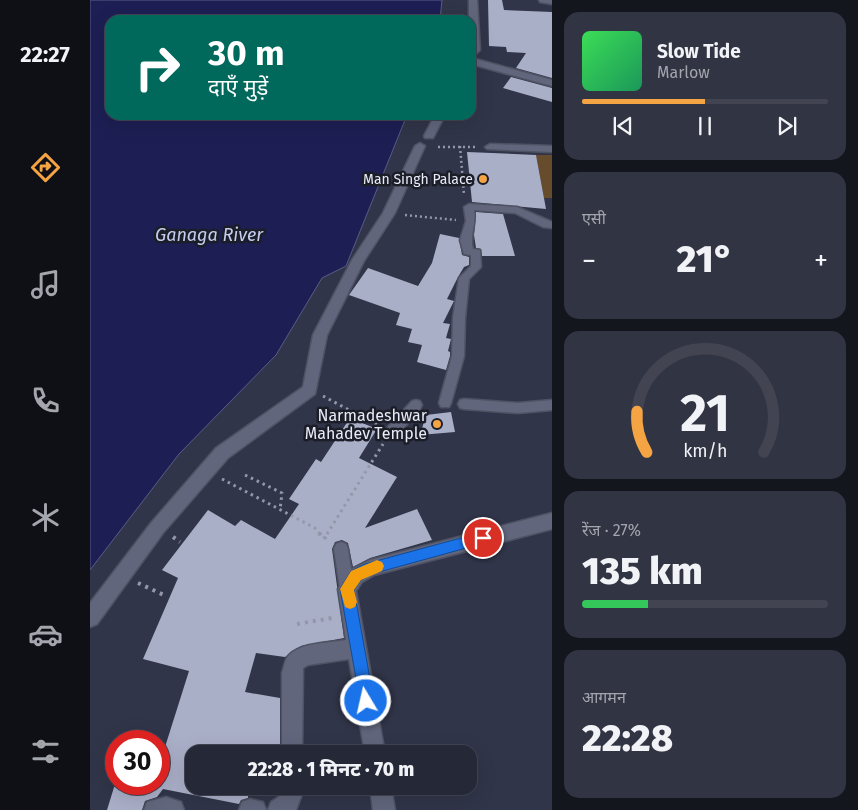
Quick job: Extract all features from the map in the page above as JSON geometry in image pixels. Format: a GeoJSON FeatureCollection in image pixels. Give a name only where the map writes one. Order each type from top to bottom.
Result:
{"type":"FeatureCollection","features":[{"type":"Feature","properties":{"kind":"street"},"geometry":{"type":"LineString","coordinates":[[473,0],[474,15]]}},
{"type":"Feature","properties":{"kind":"street"},"geometry":{"type":"LineString","coordinates":[[543,0],[552,2]]}},
{"type":"Feature","properties":{"kind":"street"},"geometry":{"type":"LineString","coordinates":[[476,62],[552,83]]}},
{"type":"Feature","properties":{"kind":"street"},"geometry":{"type":"LineString","coordinates":[[90,618],[157,528],[222,453],[310,390],[320,335],[358,260],[389,213],[437,120]]}},
{"type":"Feature","properties":{"kind":"street"},"geometry":{"type":"LineString","coordinates":[[374,745],[353,615],[347,589],[356,576],[370,568],[552,521]]}},
{"type":"Feature","properties":{"kind":"street"},"geometry":{"type":"LineString","coordinates":[[292,745],[292,673],[295,662],[305,656],[358,648]]}},
{"type":"Feature","properties":{"kind":"street"},"geometry":{"type":"LineString","coordinates":[[279,810],[285,807],[291,795]]}},
{"type":"Feature","properties":{"kind":"street"},"geometry":{"type":"LineString","coordinates":[[382,795],[384,810]]}},
{"type":"Feature","properties":{"kind":"street"},"geometry":{"type":"LineString","coordinates":[[155,810],[166,808],[173,810]]}},
{"type":"Feature","properties":{"kind":"lane"},"geometry":{"type":"LineString","coordinates":[[490,147],[552,149]]}},
{"type":"Feature","properties":{"kind":"lane"},"geometry":{"type":"LineString","coordinates":[[445,403],[458,356],[459,318],[464,278],[476,267],[476,253],[468,251],[465,240],[471,221],[469,207],[515,208],[552,226]]}},
{"type":"Feature","properties":{"kind":"lane"},"geometry":{"type":"LineString","coordinates":[[464,404],[518,408],[552,405]]}},
{"type":"Feature","properties":{"kind":"lane"},"geometry":{"type":"LineString","coordinates":[[390,433],[416,405]]}},
{"type":"Feature","properties":{"kind":"lane"},"geometry":{"type":"LineString","coordinates":[[342,549],[347,589]]}},
{"type":"Feature","properties":{"kind":"path"},"geometry":{"type":"LineString","coordinates":[[426,140],[460,146],[490,147]]}},
{"type":"Feature","properties":{"kind":"path"},"geometry":{"type":"LineString","coordinates":[[460,146],[464,207],[469,207]]}},
{"type":"Feature","properties":{"kind":"path"},"geometry":{"type":"LineString","coordinates":[[389,213],[471,221]]}},
{"type":"Feature","properties":{"kind":"path"},"geometry":{"type":"LineString","coordinates":[[310,390],[390,433],[324,539]]}},
{"type":"Feature","properties":{"kind":"path"},"geometry":{"type":"LineString","coordinates":[[207,471],[315,528],[324,539],[342,549]]}},
{"type":"Feature","properties":{"kind":"path"},"geometry":{"type":"LineString","coordinates":[[245,475],[282,493],[280,510]]}},
{"type":"Feature","properties":{"kind":"path"},"geometry":{"type":"LineString","coordinates":[[122,575],[166,596]]}},
{"type":"Feature","properties":{"kind":"path"},"geometry":{"type":"LineString","coordinates":[[297,624],[353,615]]}},
{"type":"Feature","properties":{"kind":"shaded area"},"geometry":{"type":"Polygon","coordinates":[[[536,155],[552,155],[552,198],[544,198],[536,155]]]}},
{"type":"Feature","properties":{"kind":"water","name":"Ganaga River"},"geometry":{"type":"Polygon","coordinates":[[[90,0],[442,0],[440,15],[105,15],[105,120],[405,120],[346,266],[322,278],[276,355],[179,454],[90,570],[90,0]]]}},
{"type":"Feature","properties":{"kind":"building"},"geometry":{"type":"Polygon","coordinates":[[[488,0],[502,0],[504,10],[552,12],[552,78],[516,68],[526,53],[507,52],[506,47],[489,46],[488,0]]]}},
{"type":"Feature","properties":{"kind":"building"},"geometry":{"type":"Polygon","coordinates":[[[511,77],[552,88],[552,102],[503,88],[511,77]]]}},
{"type":"Feature","properties":{"kind":"building","name":"Man Singh Palace"},"geometry":{"type":"Polygon","coordinates":[[[467,152],[536,155],[546,209],[472,202],[467,152]]]}},
{"type":"Feature","properties":{"kind":"building"},"geometry":{"type":"Polygon","coordinates":[[[476,212],[503,214],[515,256],[482,256],[481,249],[476,248],[474,235],[476,212]]]}},
{"type":"Feature","properties":{"kind":"building"},"geometry":{"type":"Polygon","coordinates":[[[440,234],[459,238],[462,255],[469,257],[469,265],[464,267],[447,299],[454,301],[443,323],[450,324],[446,338],[451,339],[448,351],[450,356],[446,370],[417,362],[422,345],[408,342],[412,329],[396,325],[400,313],[349,295],[368,268],[418,286],[432,263],[440,234]]]}},
{"type":"Feature","properties":{"kind":"building","name":"Narmadeshwar Mahadev Temple"},"geometry":{"type":"Polygon","coordinates":[[[451,412],[455,432],[420,435],[426,415],[451,412]]]}},
{"type":"Feature","properties":{"kind":"building"},"geometry":{"type":"Polygon","coordinates":[[[350,418],[377,429],[359,458],[397,477],[365,528],[417,509],[432,540],[370,558],[353,567],[348,543],[342,540],[335,542],[332,549],[344,638],[301,646],[285,657],[256,653],[245,692],[280,698],[280,745],[185,745],[185,793],[170,790],[170,731],[189,671],[143,659],[178,578],[162,570],[208,510],[235,526],[241,520],[275,539],[299,504],[289,499],[316,459],[321,462],[350,418]]]}},
{"type":"Feature","properties":{"kind":"building"},"geometry":{"type":"Polygon","coordinates":[[[112,795],[158,795],[145,801],[142,810],[107,810],[112,795]]]}},
{"type":"Feature","properties":{"kind":"building"},"geometry":{"type":"Polygon","coordinates":[[[193,795],[248,795],[248,798],[241,800],[239,804],[193,795]]]}},
{"type":"Feature","properties":{"kind":"slow traffic"},"geometry":{"type":"LineString","coordinates":[[350,602],[347,589],[356,576],[377,566]]}},
{"type":"Feature","properties":{"kind":"place","name":"Man Singh Palace"},"geometry":{"type":"Point","coordinates":[483,179]}},
{"type":"Feature","properties":{"kind":"place","name":"Narmadeshwar Mahadev Temple"},"geometry":{"type":"Point","coordinates":[437,424]}},
{"type":"Feature","properties":{"kind":"route"},"geometry":{"type":"LineString","coordinates":[[366,701],[353,615],[347,589],[356,576],[370,568],[483,538]]}}]}
